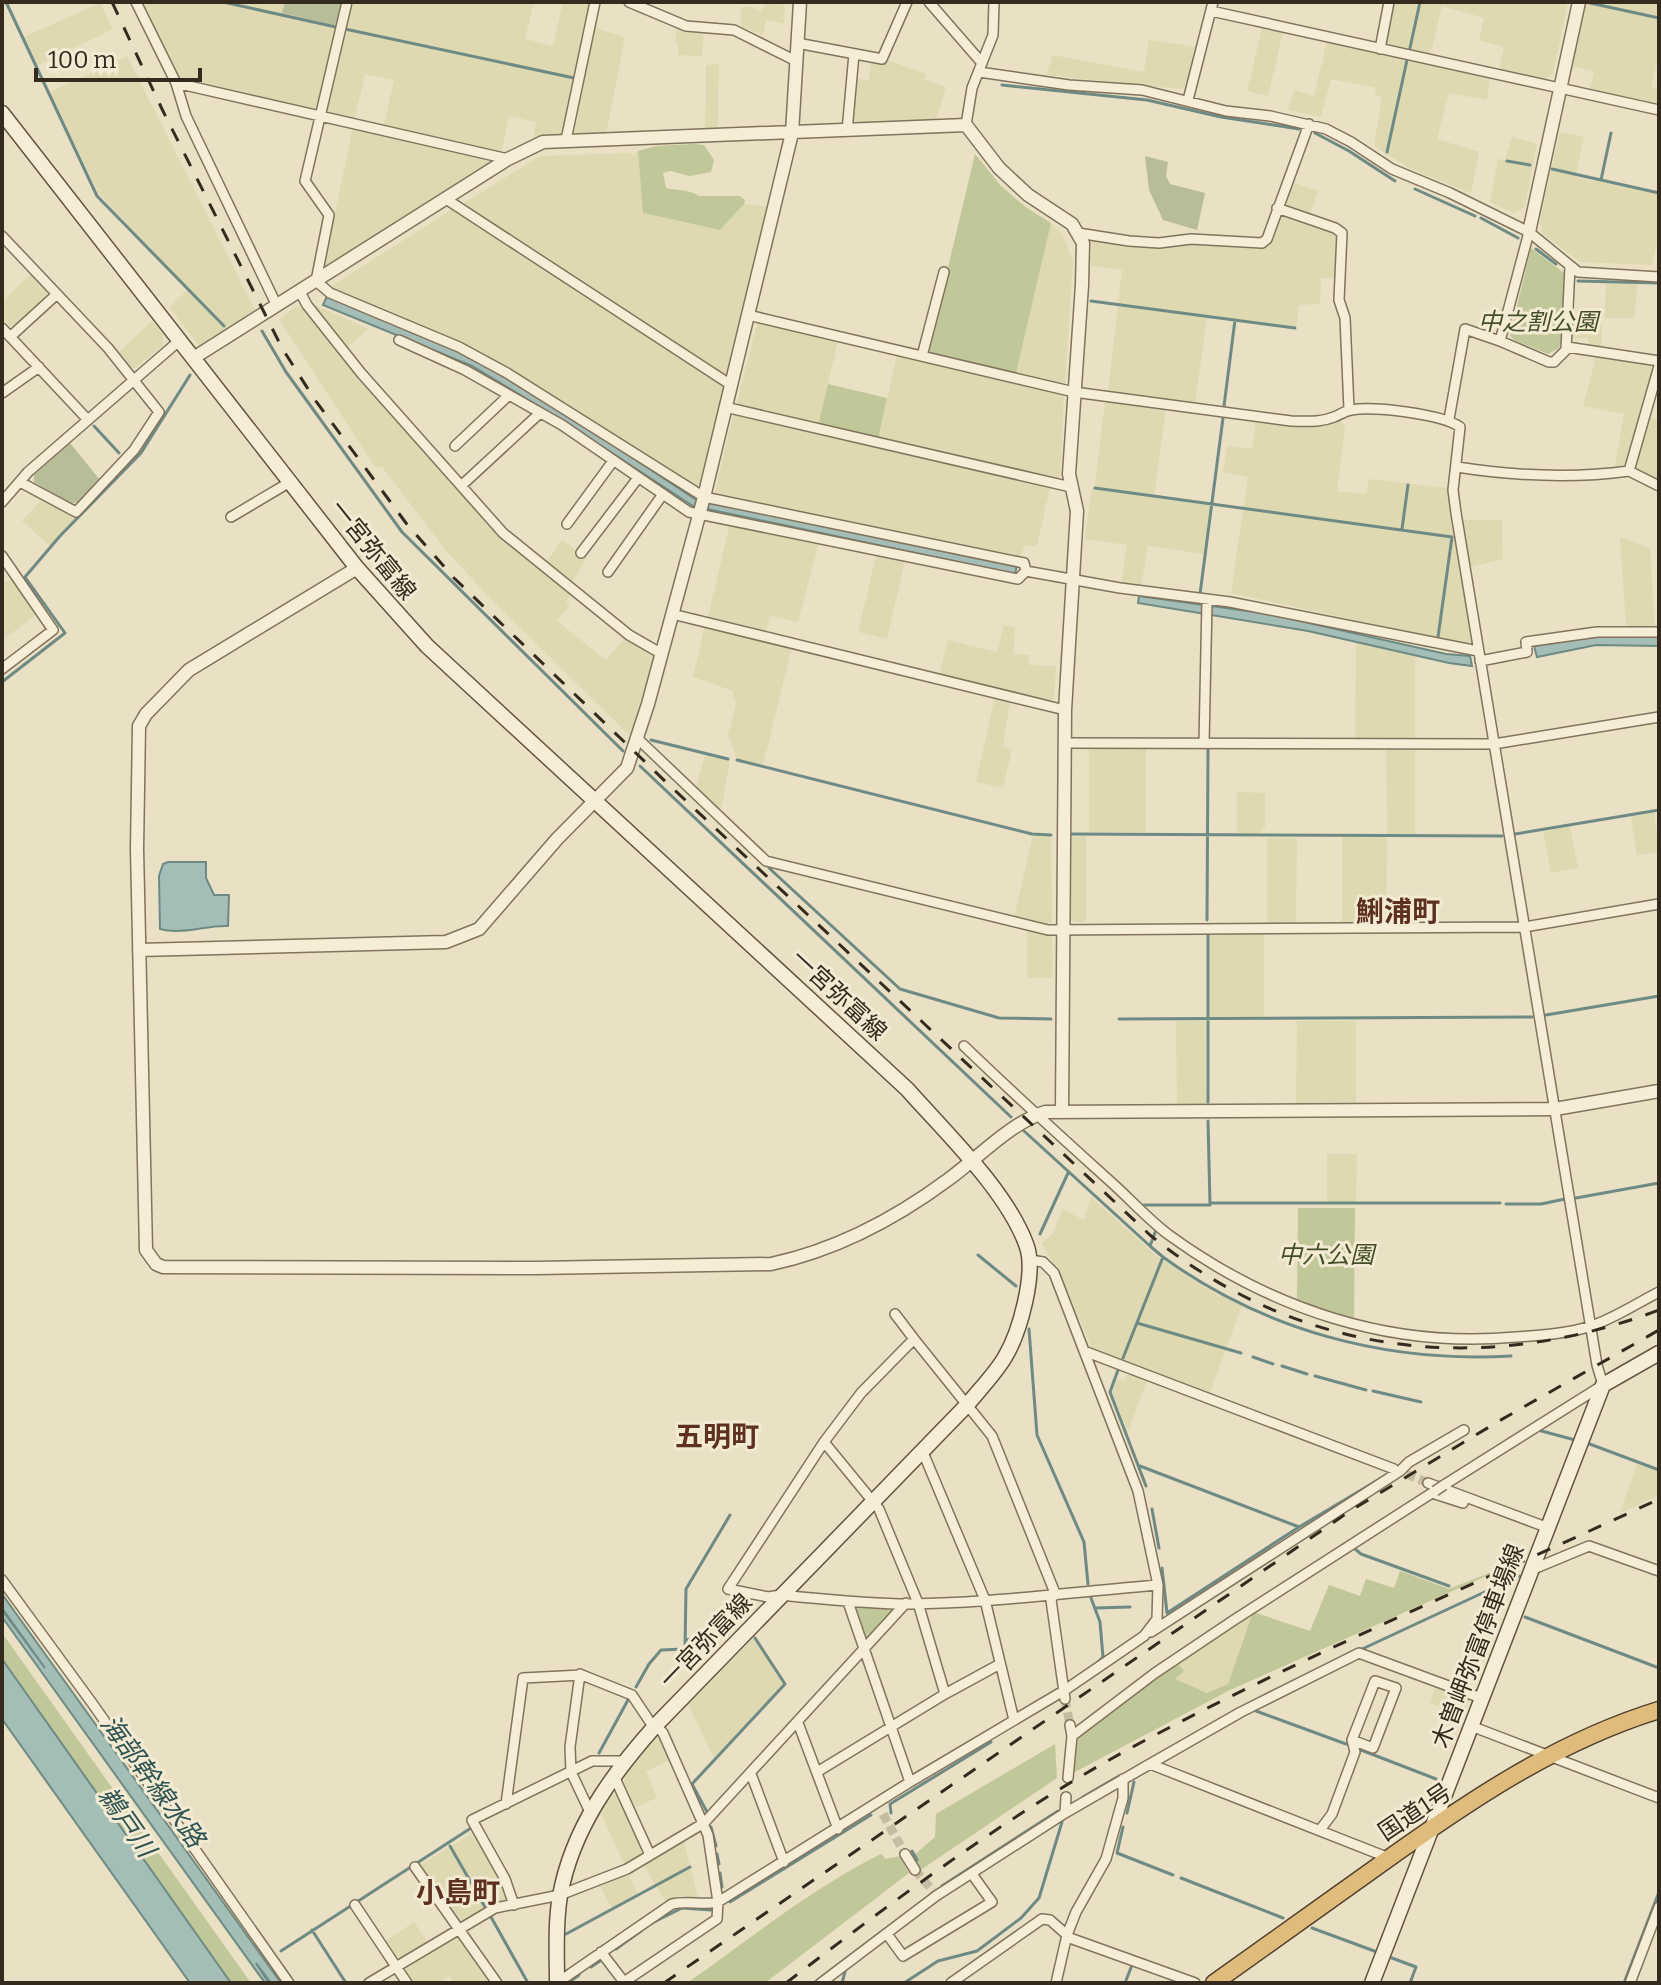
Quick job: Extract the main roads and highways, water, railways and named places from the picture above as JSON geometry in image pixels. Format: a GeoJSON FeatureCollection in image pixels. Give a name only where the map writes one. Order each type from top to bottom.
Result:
{"type":"FeatureCollection","features":[{"type":"Feature","properties":{"kind":"highway","name":"国道1号"},"geometry":{"type":"LineString","coordinates":[[1214,1983],[1435,1826],[1549,1755],[1618,1723],[1659,1710]]}},
{"type":"Feature","properties":{"kind":"main road","name":"一宮弥富線"},"geometry":{"type":"LineString","coordinates":[[2,113],[357,568],[427,646],[907,1089],[971,1161],[1009,1210],[1027,1245],[1030,1260],[1021,1320],[1005,1357],[967,1405],[623,1761],[590,1812],[560,1895],[557,1983]]}},
{"type":"Feature","properties":{"kind":"main road","name":"木曽岬弥富停車場線"},"geometry":{"type":"LineString","coordinates":[[1372,1983],[1603,1385],[1659,1353]]}},
{"type":"Feature","properties":{"kind":"water"},"geometry":{"type":"Polygon","coordinates":[[[327,296],[469,356],[570,416],[695,499],[1017,565],[1015,574],[693,506],[472,366],[323,305],[327,296]]]}},
{"type":"Feature","properties":{"kind":"water"},"geometry":{"type":"Polygon","coordinates":[[[1139,596],[1269,614],[1446,654],[1470,656],[1472,666],[1308,631],[1138,603],[1139,596]]]}},
{"type":"Feature","properties":{"kind":"water"},"geometry":{"type":"Polygon","coordinates":[[[1597,636],[1659,636],[1659,646],[1596,645],[1537,657],[1534,646],[1597,636]]]}},
{"type":"Feature","properties":{"kind":"water"},"geometry":{"type":"Polygon","coordinates":[[[206,862],[206,878],[214,895],[229,895],[228,926],[177,931],[160,929],[159,876],[163,864],[206,862]]]}},
{"type":"Feature","properties":{"kind":"water"},"geometry":{"type":"Polygon","coordinates":[[[2,1594],[281,1983],[271,1983],[256,1963],[269,1983],[265,1983],[2,1617],[2,1610],[45,1668],[2,1608],[2,1594]]]}},
{"type":"Feature","properties":{"kind":"water"},"geometry":{"type":"Polygon","coordinates":[[[2,1659],[231,1983],[190,1983],[2,1719],[2,1659]]]}},
{"type":"Feature","properties":{"kind":"waterway"},"geometry":{"type":"LineString","coordinates":[[6,2],[97,196],[224,326]]}},
{"type":"Feature","properties":{"kind":"waterway"},"geometry":{"type":"LineString","coordinates":[[223,2],[336,27]]}},
{"type":"Feature","properties":{"kind":"waterway"},"geometry":{"type":"LineString","coordinates":[[1410,48],[1420,2]]}},
{"type":"Feature","properties":{"kind":"waterway"},"geometry":{"type":"LineString","coordinates":[[1590,3],[1659,18]]}},
{"type":"Feature","properties":{"kind":"waterway"},"geometry":{"type":"LineString","coordinates":[[345,29],[574,78]]}},
{"type":"Feature","properties":{"kind":"waterway"},"geometry":{"type":"LineString","coordinates":[[1387,152],[1407,60]]}},
{"type":"Feature","properties":{"kind":"waterway"},"geometry":{"type":"LineString","coordinates":[[1002,85],[1147,100],[1221,117],[1299,129]]}},
{"type":"Feature","properties":{"kind":"waterway"},"geometry":{"type":"LineString","coordinates":[[1315,133],[1395,181]]}},
{"type":"Feature","properties":{"kind":"waterway"},"geometry":{"type":"LineString","coordinates":[[1601,180],[1611,133]]}},
{"type":"Feature","properties":{"kind":"waterway"},"geometry":{"type":"LineString","coordinates":[[1507,161],[1530,165]]}},
{"type":"Feature","properties":{"kind":"waterway"},"geometry":{"type":"LineString","coordinates":[[1552,169],[1659,193]]}},
{"type":"Feature","properties":{"kind":"waterway"},"geometry":{"type":"LineString","coordinates":[[1415,189],[1475,216]]}},
{"type":"Feature","properties":{"kind":"waterway"},"geometry":{"type":"LineString","coordinates":[[1481,218],[1518,238]]}},
{"type":"Feature","properties":{"kind":"waterway"},"geometry":{"type":"LineString","coordinates":[[1536,249],[1556,264]]}},
{"type":"Feature","properties":{"kind":"waterway"},"geometry":{"type":"LineString","coordinates":[[1578,281],[1659,283]]}},
{"type":"Feature","properties":{"kind":"waterway"},"geometry":{"type":"LineString","coordinates":[[1091,301],[1295,328]]}},
{"type":"Feature","properties":{"kind":"waterway"},"geometry":{"type":"LineString","coordinates":[[1224,406],[1235,320]]}},
{"type":"Feature","properties":{"kind":"waterway"},"geometry":{"type":"LineString","coordinates":[[262,331],[286,372],[402,532],[623,751]]}},
{"type":"Feature","properties":{"kind":"waterway"},"geometry":{"type":"LineString","coordinates":[[2,682],[65,633],[25,577],[60,536],[141,453],[190,375]]}},
{"type":"Feature","properties":{"kind":"waterway"},"geometry":{"type":"LineString","coordinates":[[1200,594],[1223,418]]}},
{"type":"Feature","properties":{"kind":"waterway"},"geometry":{"type":"LineString","coordinates":[[94,426],[119,453]]}},
{"type":"Feature","properties":{"kind":"waterway"},"geometry":{"type":"LineString","coordinates":[[1402,529],[1408,485]]}},
{"type":"Feature","properties":{"kind":"waterway"},"geometry":{"type":"LineString","coordinates":[[1095,488],[1452,537],[1438,637]]}},
{"type":"Feature","properties":{"kind":"waterway"},"geometry":{"type":"LineString","coordinates":[[651,740],[728,759]]}},
{"type":"Feature","properties":{"kind":"waterway"},"geometry":{"type":"LineString","coordinates":[[1207,920],[1208,749]]}},
{"type":"Feature","properties":{"kind":"waterway"},"geometry":{"type":"LineString","coordinates":[[737,760],[1032,834],[1051,835]]}},
{"type":"Feature","properties":{"kind":"waterway"},"geometry":{"type":"LineString","coordinates":[[640,766],[1011,1117]]}},
{"type":"Feature","properties":{"kind":"waterway"},"geometry":{"type":"LineString","coordinates":[[1515,834],[1659,810]]}},
{"type":"Feature","properties":{"kind":"waterway"},"geometry":{"type":"LineString","coordinates":[[1072,834],[1502,836]]}},
{"type":"Feature","properties":{"kind":"waterway"},"geometry":{"type":"LineString","coordinates":[[769,868],[900,989],[999,1018],[1051,1019]]}},
{"type":"Feature","properties":{"kind":"waterway"},"geometry":{"type":"LineString","coordinates":[[1208,934],[1208,1102]]}},
{"type":"Feature","properties":{"kind":"waterway"},"geometry":{"type":"LineString","coordinates":[[1546,1015],[1659,996]]}},
{"type":"Feature","properties":{"kind":"waterway"},"geometry":{"type":"LineString","coordinates":[[1119,1019],[1532,1017]]}},
{"type":"Feature","properties":{"kind":"waterway"},"geometry":{"type":"LineString","coordinates":[[1144,1205],[1210,1205],[1208,1121]]}},
{"type":"Feature","properties":{"kind":"waterway"},"geometry":{"type":"LineString","coordinates":[[1024,1131],[1150,1246]]}},
{"type":"Feature","properties":{"kind":"waterway"},"geometry":{"type":"LineString","coordinates":[[1040,1234],[1068,1173]]}},
{"type":"Feature","properties":{"kind":"waterway"},"geometry":{"type":"LineString","coordinates":[[1576,1198],[1659,1183]]}},
{"type":"Feature","properties":{"kind":"waterway"},"geometry":{"type":"LineString","coordinates":[[1506,1204],[1541,1204],[1565,1199]]}},
{"type":"Feature","properties":{"kind":"waterway"},"geometry":{"type":"LineString","coordinates":[[1210,1203],[1500,1203]]}},
{"type":"Feature","properties":{"kind":"waterway"},"geometry":{"type":"LineString","coordinates":[[1123,1358],[1163,1257],[1150,1246],[1154,1228]]}},
{"type":"Feature","properties":{"kind":"waterway"},"geometry":{"type":"LineString","coordinates":[[978,1255],[1016,1286]]}},
{"type":"Feature","properties":{"kind":"waterway"},"geometry":{"type":"LineString","coordinates":[[1163,1257],[1243,1305],[1328,1337],[1418,1354],[1511,1356]]}},
{"type":"Feature","properties":{"kind":"waterway"},"geometry":{"type":"LineString","coordinates":[[1137,1323],[1241,1353]]}},
{"type":"Feature","properties":{"kind":"waterway"},"geometry":{"type":"LineString","coordinates":[[1029,1329],[1037,1435],[1084,1542],[1088,1584]]}},
{"type":"Feature","properties":{"kind":"waterway"},"geometry":{"type":"LineString","coordinates":[[1253,1357],[1273,1364]]}},
{"type":"Feature","properties":{"kind":"waterway"},"geometry":{"type":"LineString","coordinates":[[1282,1366],[1307,1374]]}},
{"type":"Feature","properties":{"kind":"waterway"},"geometry":{"type":"LineString","coordinates":[[1118,1370],[1110,1392],[1146,1486]]}},
{"type":"Feature","properties":{"kind":"waterway"},"geometry":{"type":"LineString","coordinates":[[1315,1376],[1366,1390]]}},
{"type":"Feature","properties":{"kind":"waterway"},"geometry":{"type":"LineString","coordinates":[[1373,1391],[1421,1402]]}},
{"type":"Feature","properties":{"kind":"waterway"},"geometry":{"type":"LineString","coordinates":[[1538,1430],[1575,1440]]}},
{"type":"Feature","properties":{"kind":"waterway"},"geometry":{"type":"LineString","coordinates":[[1587,1443],[1659,1470]]}},
{"type":"Feature","properties":{"kind":"waterway"},"geometry":{"type":"LineString","coordinates":[[1140,1466],[1299,1527]]}},
{"type":"Feature","properties":{"kind":"waterway"},"geometry":{"type":"LineString","coordinates":[[1162,1568],[1167,1613],[1299,1527],[1383,1477]]}},
{"type":"Feature","properties":{"kind":"waterway"},"geometry":{"type":"LineString","coordinates":[[1152,1509],[1159,1548]]}},
{"type":"Feature","properties":{"kind":"waterway"},"geometry":{"type":"LineString","coordinates":[[636,1687],[661,1650],[685,1649],[686,1589],[730,1515]]}},
{"type":"Feature","properties":{"kind":"waterway"},"geometry":{"type":"LineString","coordinates":[[1354,1548],[1361,1554],[1449,1586]]}},
{"type":"Feature","properties":{"kind":"waterway"},"geometry":{"type":"LineString","coordinates":[[1360,1650],[1519,1576]]}},
{"type":"Feature","properties":{"kind":"waterway"},"geometry":{"type":"LineString","coordinates":[[1482,1595],[1505,1604]]}},
{"type":"Feature","properties":{"kind":"waterway"},"geometry":{"type":"LineString","coordinates":[[1091,1598],[1100,1622],[1103,1657],[1096,1664]]}},
{"type":"Feature","properties":{"kind":"waterway"},"geometry":{"type":"LineString","coordinates":[[1095,1608],[1130,1607]]}},
{"type":"Feature","properties":{"kind":"waterway"},"geometry":{"type":"LineString","coordinates":[[1525,1617],[1659,1668]]}},
{"type":"Feature","properties":{"kind":"waterway"},"geometry":{"type":"LineString","coordinates":[[685,1640],[727,1635]]}},
{"type":"Feature","properties":{"kind":"waterway"},"geometry":{"type":"LineString","coordinates":[[707,1812],[692,1784],[785,1684],[755,1638]]}},
{"type":"Feature","properties":{"kind":"waterway"},"geometry":{"type":"LineString","coordinates":[[599,1753],[628,1700]]}},
{"type":"Feature","properties":{"kind":"waterway"},"geometry":{"type":"LineString","coordinates":[[1256,1711],[1346,1744]]}},
{"type":"Feature","properties":{"kind":"waterway"},"geometry":{"type":"LineString","coordinates":[[891,1813],[890,1804],[991,1742]]}},
{"type":"Feature","properties":{"kind":"waterway"},"geometry":{"type":"LineString","coordinates":[[1361,1750],[1436,1779]]}},
{"type":"Feature","properties":{"kind":"waterway"},"geometry":{"type":"LineString","coordinates":[[1083,1797],[1119,1776]]}},
{"type":"Feature","properties":{"kind":"waterway"},"geometry":{"type":"LineString","coordinates":[[1127,1813],[1134,1782]]}},
{"type":"Feature","properties":{"kind":"waterway"},"geometry":{"type":"LineString","coordinates":[[942,1886],[1058,1811]]}},
{"type":"Feature","properties":{"kind":"waterway"},"geometry":{"type":"LineString","coordinates":[[730,1902],[871,1815]]}},
{"type":"Feature","properties":{"kind":"waterway"},"geometry":{"type":"LineString","coordinates":[[904,1983],[938,1961],[977,1951],[1021,1918],[1039,1898],[1062,1822]]}},
{"type":"Feature","properties":{"kind":"waterway"},"geometry":{"type":"LineString","coordinates":[[711,1827],[716,1846]]}},
{"type":"Feature","properties":{"kind":"waterway"},"geometry":{"type":"LineString","coordinates":[[1123,1827],[1117,1853],[1173,1875]]}},
{"type":"Feature","properties":{"kind":"waterway"},"geometry":{"type":"LineString","coordinates":[[281,1951],[471,1828]]}},
{"type":"Feature","properties":{"kind":"waterway"},"geometry":{"type":"LineString","coordinates":[[450,1846],[485,1907]]}},
{"type":"Feature","properties":{"kind":"waterway"},"geometry":{"type":"LineString","coordinates":[[912,1851],[917,1860]]}},
{"type":"Feature","properties":{"kind":"waterway"},"geometry":{"type":"LineString","coordinates":[[717,1854],[719,1864]]}},
{"type":"Feature","properties":{"kind":"waterway"},"geometry":{"type":"LineString","coordinates":[[566,1934],[690,1867]]}},
{"type":"Feature","properties":{"kind":"waterway"},"geometry":{"type":"LineString","coordinates":[[720,1873],[722,1887]]}},
{"type":"Feature","properties":{"kind":"waterway"},"geometry":{"type":"LineString","coordinates":[[1181,1878],[1283,1918]]}},
{"type":"Feature","properties":{"kind":"waterway"},"geometry":{"type":"LineString","coordinates":[[1624,1983],[1659,1892]]}},
{"type":"Feature","properties":{"kind":"waterway"},"geometry":{"type":"LineString","coordinates":[[650,1924],[682,1908],[711,1910]]}},
{"type":"Feature","properties":{"kind":"waterway"},"geometry":{"type":"LineString","coordinates":[[491,1917],[528,1983]]}},
{"type":"Feature","properties":{"kind":"waterway"},"geometry":{"type":"LineString","coordinates":[[1312,1928],[1377,1952]]}},
{"type":"Feature","properties":{"kind":"waterway"},"geometry":{"type":"LineString","coordinates":[[312,1930],[346,1983]]}},
{"type":"Feature","properties":{"kind":"waterway"},"geometry":{"type":"LineString","coordinates":[[814,1983],[884,1930]]}},
{"type":"Feature","properties":{"kind":"waterway"},"geometry":{"type":"LineString","coordinates":[[616,1949],[641,1931]]}},
{"type":"Feature","properties":{"kind":"waterway"},"geometry":{"type":"LineString","coordinates":[[1392,1958],[1416,1967],[1410,1983]]}},
{"type":"Feature","properties":{"kind":"waterway"},"geometry":{"type":"LineString","coordinates":[[591,1967],[600,1961]]}},
{"type":"Feature","properties":{"kind":"waterway"},"geometry":{"type":"LineString","coordinates":[[1125,1983],[1132,1965]]}},
{"type":"Feature","properties":{"kind":"waterway"},"geometry":{"type":"LineString","coordinates":[[842,1983],[845,1972]]}},
{"type":"Feature","properties":{"kind":"waterway"},"geometry":{"type":"LineString","coordinates":[[568,1983],[579,1975]]}},
{"type":"Feature","properties":{"kind":"tunnel"},"geometry":{"type":"LineString","coordinates":[[1394,1469],[1428,1483]]}},
{"type":"Feature","properties":{"kind":"tunnel"},"geometry":{"type":"LineString","coordinates":[[1065,1699],[1070,1725]]}},
{"type":"Feature","properties":{"kind":"tunnel"},"geometry":{"type":"LineString","coordinates":[[883,1814],[905,1854]]}},
{"type":"Feature","properties":{"kind":"tunnel"},"geometry":{"type":"LineString","coordinates":[[915,1870],[933,1891]]}},
{"type":"Feature","properties":{"kind":"railway"},"geometry":{"type":"LineString","coordinates":[[112,2],[282,348],[315,400],[406,523],[454,578],[667,783],[1150,1235],[1208,1276],[1268,1308],[1330,1330],[1394,1343],[1459,1348],[1525,1344],[1592,1331],[1659,1310]]}},
{"type":"Feature","properties":{"kind":"railway"},"geometry":{"type":"LineString","coordinates":[[664,1983],[1350,1511],[1659,1330]]}},
{"type":"Feature","properties":{"kind":"railway"},"geometry":{"type":"LineString","coordinates":[[786,1983],[994,1831],[1127,1750],[1258,1683],[1659,1499]]}},
{"type":"Feature","properties":{"kind":"district","name":"鯏浦町"},"geometry":{"type":"Point","coordinates":[1398,911]}},
{"type":"Feature","properties":{"kind":"district","name":"五明町"},"geometry":{"type":"Point","coordinates":[717,1436]}},
{"type":"Feature","properties":{"kind":"district","name":"小島町"},"geometry":{"type":"Point","coordinates":[458,1892]}},
{"type":"Feature","properties":{"kind":"park label","name":"中之割公園"},"geometry":{"type":"Point","coordinates":[1538,322]}},
{"type":"Feature","properties":{"kind":"park label","name":"中六公園"},"geometry":{"type":"Point","coordinates":[1326,1255]}},
{"type":"Feature","properties":{"kind":"water label","name":"海部幹線水路"},"geometry":{"type":"Point","coordinates":[153,1781]}},
{"type":"Feature","properties":{"kind":"water label","name":"鵜戸川"},"geometry":{"type":"Point","coordinates":[127,1822]}}]}
